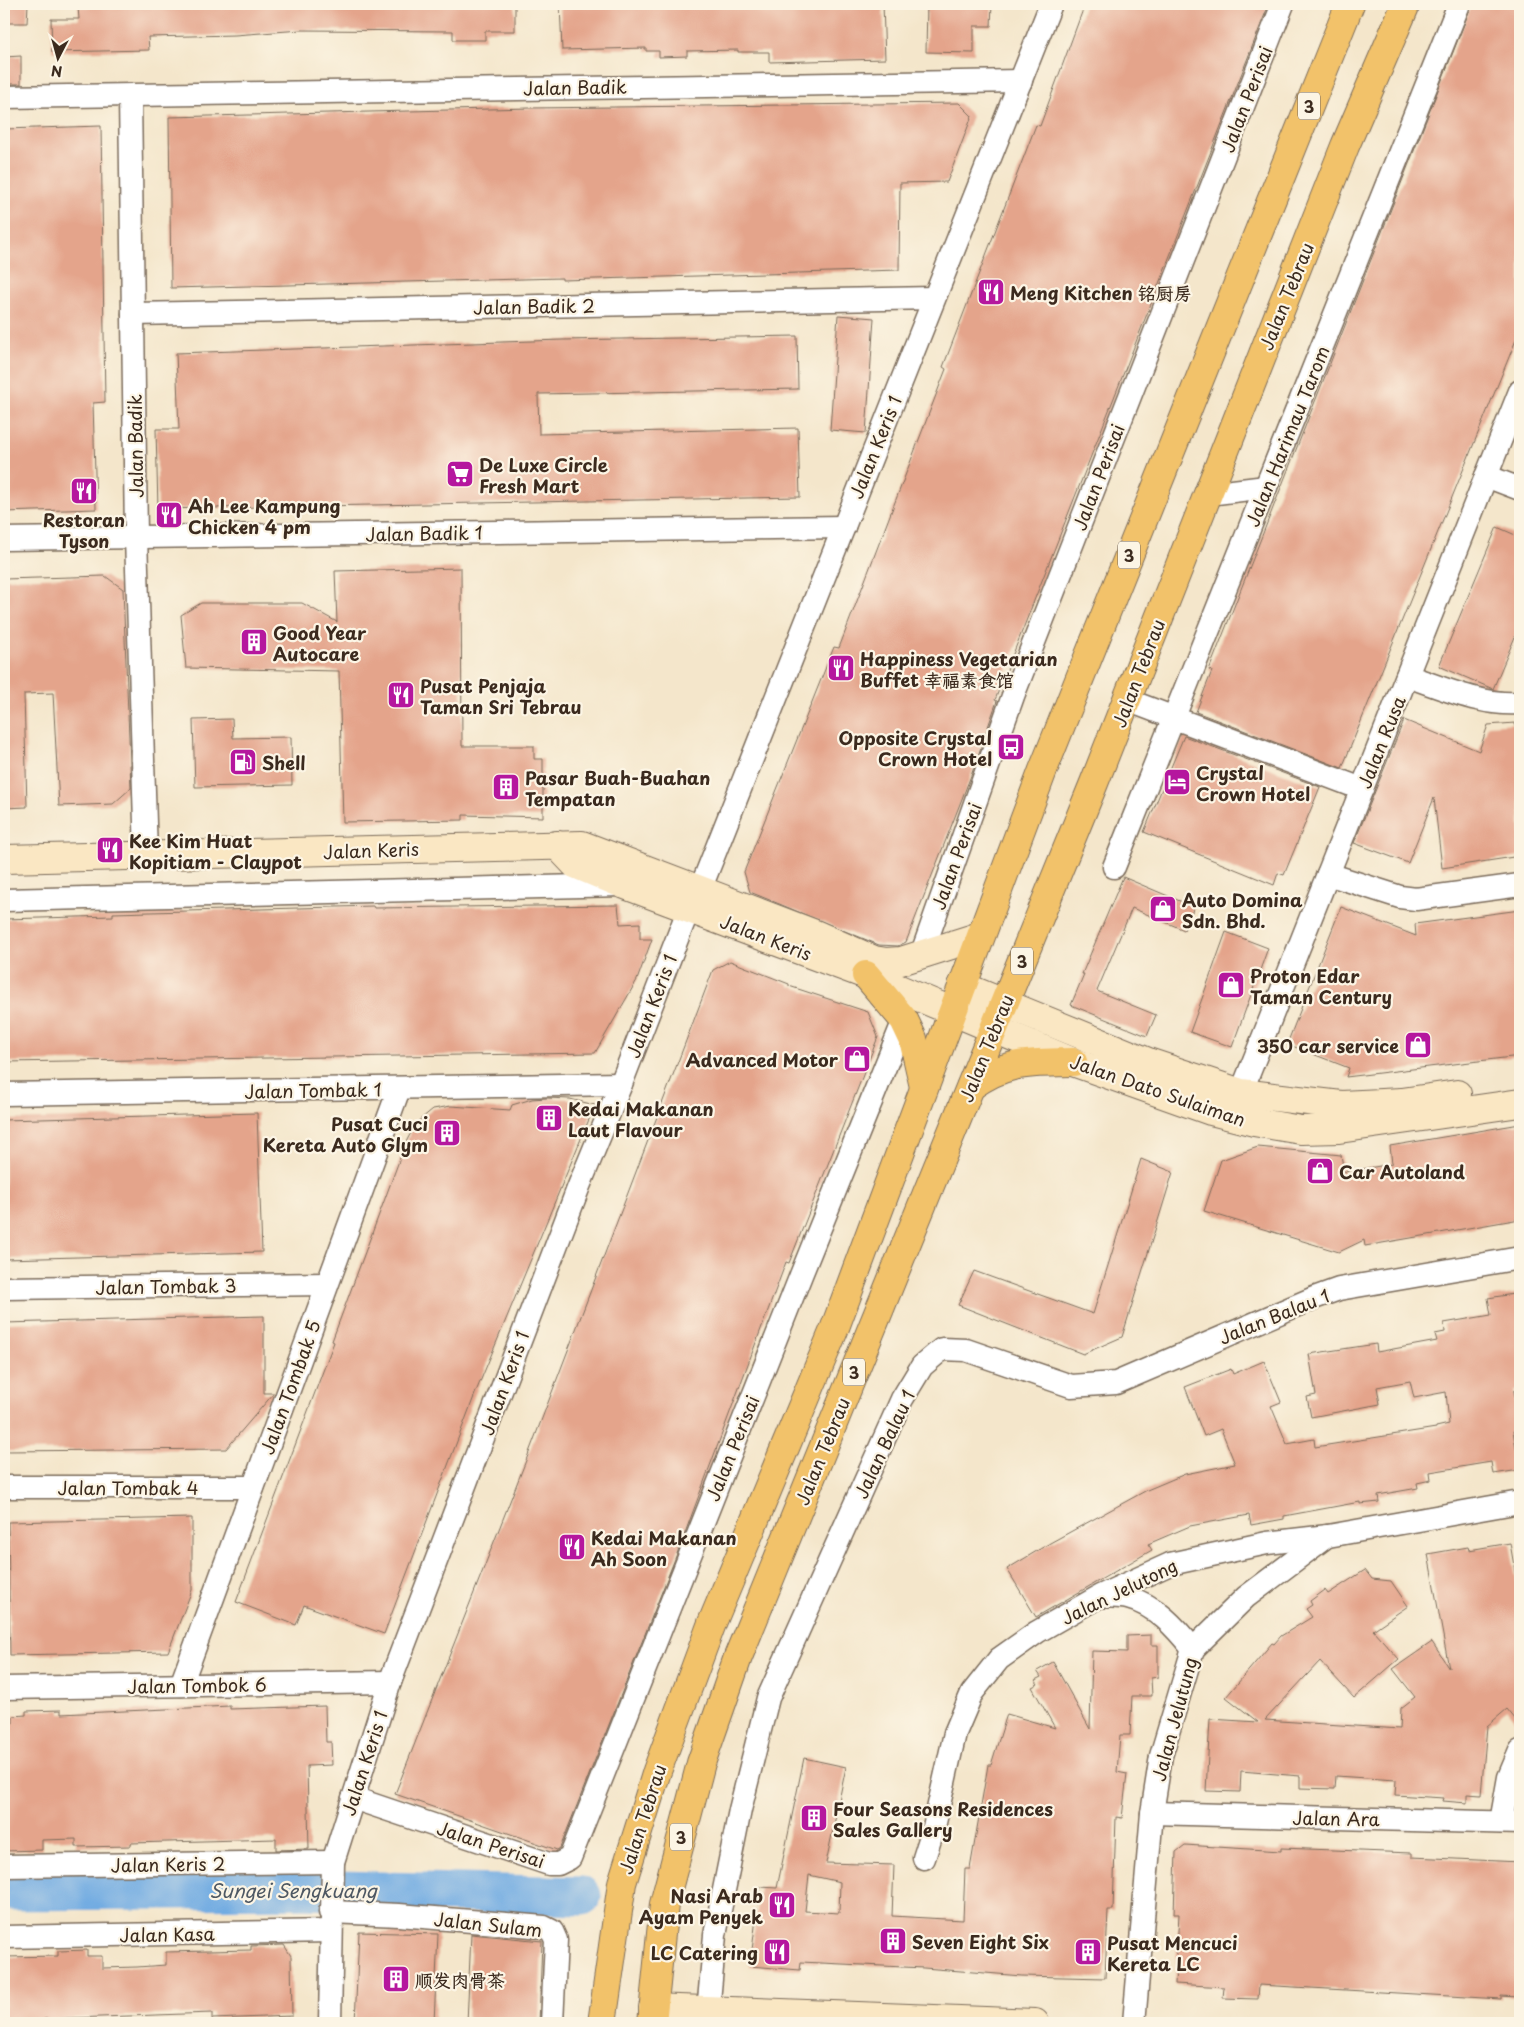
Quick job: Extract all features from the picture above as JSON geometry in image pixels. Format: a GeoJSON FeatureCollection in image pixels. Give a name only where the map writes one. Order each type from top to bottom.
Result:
{"type":"FeatureCollection","features":[{"type":"Feature","properties":{"kind":"highway","name":"Jalan Tebrau"},"geometry":{"type":"LineString","coordinates":[[602,2023],[622,1883],[658,1771],[712,1623],[834,1330],[1042,770],[1350,4]]}},
{"type":"Feature","properties":{"kind":"highway"},"geometry":{"type":"LineString","coordinates":[[1345,146],[1392,4]]}},
{"type":"Feature","properties":{"kind":"highway","name":"Jalan Tebrau"},"geometry":{"type":"LineString","coordinates":[[653,2016],[664,1904],[704,1755],[738,1657],[1127,700],[1345,146],[1406,4]]}},
{"type":"Feature","properties":{"kind":"highway"},"geometry":{"type":"LineString","coordinates":[[866,975],[904,1020],[913,1039],[924,1087]]}},
{"type":"Feature","properties":{"kind":"highway"},"geometry":{"type":"LineString","coordinates":[[971,1086],[990,1072],[1009,1066],[1028,1063],[1073,1062]]}},
{"type":"Feature","properties":{"kind":"street","name":"Jalan Keris 1"},"geometry":{"type":"LineString","coordinates":[[330,2023],[332,1869],[390,1682],[565,1223],[1051,4]]}},
{"type":"Feature","properties":{"kind":"street","name":"Jalan Perisai"},"geometry":{"type":"LineString","coordinates":[[922,953],[1013,696],[1283,4]]}},
{"type":"Feature","properties":{"kind":"street","name":"Jalan Harimau Tarom"},"geometry":{"type":"LineString","coordinates":[[1114,868],[1459,4]]}},
{"type":"Feature","properties":{"kind":"street","name":"Jalan Badik"},"geometry":{"type":"LineString","coordinates":[[4,96],[130,96],[542,87],[1021,81]]}},
{"type":"Feature","properties":{"kind":"street","name":"Jalan Badik"},"geometry":{"type":"LineString","coordinates":[[130,96],[136,537],[146,856]]}},
{"type":"Feature","properties":{"kind":"street","name":"Jalan Badik 2"},"geometry":{"type":"LineString","coordinates":[[133,314],[934,298]]}},
{"type":"Feature","properties":{"kind":"street","name":"Jalan Rusa"},"geometry":{"type":"LineString","coordinates":[[1241,1093],[1520,391]]}},
{"type":"Feature","properties":{"kind":"street"},"geometry":{"type":"LineString","coordinates":[[1486,476],[1520,489]]}},
{"type":"Feature","properties":{"kind":"street"},"geometry":{"type":"LineString","coordinates":[[1208,494],[1266,488]]}},
{"type":"Feature","properties":{"kind":"street","name":"Jalan Badik 1"},"geometry":{"type":"LineString","coordinates":[[4,539],[844,527]]}},
{"type":"Feature","properties":{"kind":"street"},"geometry":{"type":"LineString","coordinates":[[1407,676],[1476,699],[1495,703],[1520,703]]}},
{"type":"Feature","properties":{"kind":"street"},"geometry":{"type":"LineString","coordinates":[[1127,700],[1362,789]]}},
{"type":"Feature","properties":{"kind":"street","name":"Jalan Keris"},"geometry":{"type":"LineString","coordinates":[[557,845],[575,864],[624,885],[694,899],[815,934],[874,960],[886,962],[901,961],[980,936]]}},
{"type":"Feature","properties":{"kind":"street","name":"Jalan Keris"},"geometry":{"type":"LineString","coordinates":[[4,859],[582,845],[694,899],[866,975],[957,998]]}},
{"type":"Feature","properties":{"kind":"street"},"geometry":{"type":"LineString","coordinates":[[1328,874],[1400,898],[1416,899],[1520,885]]}},
{"type":"Feature","properties":{"kind":"street"},"geometry":{"type":"LineString","coordinates":[[4,900],[624,885]]}},
{"type":"Feature","properties":{"kind":"street","name":"Jalan Dato Sulaiman"},"geometry":{"type":"LineString","coordinates":[[957,998],[1000,1015],[1241,1093],[1341,1104],[1376,1104],[1520,1084]]}},
{"type":"Feature","properties":{"kind":"street","name":"Jalan Dato Sulaiman"},"geometry":{"type":"LineString","coordinates":[[1000,1015],[1073,1062],[1211,1111],[1254,1122],[1302,1130],[1356,1128],[1520,1103]]}},
{"type":"Feature","properties":{"kind":"street","name":"Jalan Perisai"},"geometry":{"type":"LineString","coordinates":[[353,1798],[549,1864],[558,1864],[570,1858],[797,1284],[904,1020]]}},
{"type":"Feature","properties":{"kind":"street","name":"Jalan Tombak 1"},"geometry":{"type":"LineString","coordinates":[[4,1094],[622,1084]]}},
{"type":"Feature","properties":{"kind":"street","name":"Jalan Tombak 5"},"geometry":{"type":"LineString","coordinates":[[181,1685],[399,1089]]}},
{"type":"Feature","properties":{"kind":"street","name":"Jalan Balau 1"},"geometry":{"type":"LineString","coordinates":[[707,2017],[715,1934],[740,1810],[768,1698],[902,1398],[922,1366],[942,1348],[966,1350],[1071,1386],[1116,1383],[1339,1289],[1520,1258]]}},
{"type":"Feature","properties":{"kind":"street","name":"Jalan Tombak 3"},"geometry":{"type":"LineString","coordinates":[[4,1288],[327,1284]]}},
{"type":"Feature","properties":{"kind":"street","name":"Jalan Tombak 4"},"geometry":{"type":"LineString","coordinates":[[4,1487],[253,1487]]}},
{"type":"Feature","properties":{"kind":"street","name":"Jalan Jelutong"},"geometry":{"type":"LineString","coordinates":[[924,1858],[934,1827],[955,1733],[972,1693],[999,1659],[1036,1632],[1100,1596],[1170,1564],[1267,1543],[1328,1536],[1520,1502]]}},
{"type":"Feature","properties":{"kind":"street","name":"Jalan Jelutung"},"geometry":{"type":"LineString","coordinates":[[1134,2023],[1152,1813],[1161,1756],[1193,1649],[1246,1597],[1328,1536]]}},
{"type":"Feature","properties":{"kind":"street"},"geometry":{"type":"LineString","coordinates":[[1100,1596],[1128,1598],[1150,1608],[1174,1625],[1193,1649]]}},
{"type":"Feature","properties":{"kind":"street","name":"Jalan Tombok 6"},"geometry":{"type":"LineString","coordinates":[[4,1688],[390,1682]]}},
{"type":"Feature","properties":{"kind":"street"},"geometry":{"type":"LineString","coordinates":[[1511,1822],[1509,1778],[1520,1751]]}},
{"type":"Feature","properties":{"kind":"street","name":"Jalan Ara"},"geometry":{"type":"LineString","coordinates":[[1152,1813],[1511,1822]]}},
{"type":"Feature","properties":{"kind":"street","name":"Jalan Keris 2"},"geometry":{"type":"LineString","coordinates":[[4,1866],[332,1869]]}},
{"type":"Feature","properties":{"kind":"street","name":"Jalan Sulam"},"geometry":{"type":"LineString","coordinates":[[330,1916],[399,1915],[544,1927],[552,1931],[556,1940],[552,2023]]}},
{"type":"Feature","properties":{"kind":"street","name":"Jalan Kasa"},"geometry":{"type":"LineString","coordinates":[[4,1937],[330,1916]]}},
{"type":"Feature","properties":{"kind":"street"},"geometry":{"type":"LineString","coordinates":[[653,2016],[1035,2023]]}},
{"type":"Feature","properties":{"kind":"building"},"geometry":{"type":"Polygon","coordinates":[[[4,4],[28,4],[27,23],[4,23],[4,4]]]}},
{"type":"Feature","properties":{"kind":"building"},"geometry":{"type":"Polygon","coordinates":[[[124,4],[515,4],[515,31],[485,31],[485,40],[453,40],[453,31],[301,30],[235,35],[148,37],[149,50],[52,52],[51,19],[79,19],[78,7],[124,6],[124,4]]]}},
{"type":"Feature","properties":{"kind":"building"},"geometry":{"type":"Polygon","coordinates":[[[560,4],[883,4],[885,59],[769,62],[769,52],[738,52],[738,50],[687,51],[687,56],[659,57],[659,51],[646,51],[646,48],[562,50],[560,4]]]}},
{"type":"Feature","properties":{"kind":"building"},"geometry":{"type":"Polygon","coordinates":[[[927,4],[992,4],[991,26],[974,26],[974,53],[926,52],[927,4]]]}},
{"type":"Feature","properties":{"kind":"building"},"geometry":{"type":"Polygon","coordinates":[[[1085,4],[1269,4],[995,700],[997,701],[972,773],[906,942],[898,946],[879,945],[750,892],[744,872],[834,647],[839,648],[946,369],[943,367],[1036,125],[1040,126],[1085,4]]]}},
{"type":"Feature","properties":{"kind":"building"},"geometry":{"type":"Polygon","coordinates":[[[1472,4],[1520,4],[1520,330],[1342,768],[1196,712],[1212,671],[1209,670],[1472,4]]]}},
{"type":"Feature","properties":{"kind":"building"},"geometry":{"type":"Polygon","coordinates":[[[21,56],[21,84],[4,84],[4,57],[21,56]]]}},
{"type":"Feature","properties":{"kind":"building"},"geometry":{"type":"Polygon","coordinates":[[[959,103],[972,116],[947,182],[900,183],[899,270],[562,280],[562,278],[171,288],[169,117],[530,108],[959,103]]]}},
{"type":"Feature","properties":{"kind":"building"},"geometry":{"type":"Polygon","coordinates":[[[101,126],[105,402],[93,403],[96,509],[4,512],[4,129],[101,126]]]}},
{"type":"Feature","properties":{"kind":"building"},"geometry":{"type":"Polygon","coordinates":[[[838,315],[874,318],[866,433],[830,430],[838,315]]]}},
{"type":"Feature","properties":{"kind":"building"},"geometry":{"type":"Polygon","coordinates":[[[797,336],[798,389],[538,394],[539,434],[798,428],[800,497],[158,509],[156,429],[179,429],[176,353],[562,340],[797,336]]]}},
{"type":"Feature","properties":{"kind":"building"},"geometry":{"type":"Polygon","coordinates":[[[1497,527],[1520,537],[1520,625],[1493,689],[1439,666],[1497,527]]]}},
{"type":"Feature","properties":{"kind":"building","name":"Pusat Penjaja Taman Sri Tebrau"},"geometry":{"type":"Polygon","coordinates":[[[461,568],[462,746],[534,746],[534,759],[543,759],[543,817],[463,815],[463,820],[343,822],[339,671],[186,668],[181,615],[201,603],[302,603],[337,622],[335,571],[461,568]]]}},
{"type":"Feature","properties":{"kind":"building"},"geometry":{"type":"Polygon","coordinates":[[[105,576],[123,589],[131,788],[113,804],[59,806],[53,693],[24,694],[27,807],[4,808],[4,579],[105,576]]]}},
{"type":"Feature","properties":{"kind":"building","name":"Shell"},"geometry":{"type":"Polygon","coordinates":[[[232,719],[233,738],[291,737],[292,785],[195,787],[193,720],[232,719]]]}},
{"type":"Feature","properties":{"kind":"building"},"geometry":{"type":"Polygon","coordinates":[[[1404,720],[1479,751],[1488,725],[1515,723],[1516,732],[1520,731],[1520,856],[1442,868],[1434,798],[1408,863],[1354,843],[1404,720]]]}},
{"type":"Feature","properties":{"kind":"building"},"geometry":{"type":"Polygon","coordinates":[[[1184,736],[1320,787],[1284,875],[1278,873],[1274,885],[1144,832],[1184,736]]]}},
{"type":"Feature","properties":{"kind":"building"},"geometry":{"type":"Polygon","coordinates":[[[1123,877],[1194,907],[1184,930],[1132,908],[1097,991],[1156,1015],[1147,1036],[1071,1005],[1123,877]]]}},
{"type":"Feature","properties":{"kind":"building"},"geometry":{"type":"Polygon","coordinates":[[[618,905],[620,924],[640,923],[640,939],[652,939],[637,980],[595,1053],[4,1062],[4,919],[113,916],[113,913],[373,906],[374,908],[618,905]]]}},
{"type":"Feature","properties":{"kind":"building"},"geometry":{"type":"Polygon","coordinates":[[[1341,907],[1416,936],[1415,924],[1520,910],[1520,1056],[1346,1077],[1349,1068],[1287,1044],[1341,907]]]}},
{"type":"Feature","properties":{"kind":"building"},"geometry":{"type":"Polygon","coordinates":[[[1226,932],[1268,948],[1232,1047],[1190,1032],[1226,932]]]}},
{"type":"Feature","properties":{"kind":"building"},"geometry":{"type":"Polygon","coordinates":[[[730,961],[789,984],[789,986],[868,1012],[878,1037],[789,1263],[786,1262],[682,1541],[560,1848],[557,1850],[395,1794],[525,1463],[713,970],[730,961]]]}},
{"type":"Feature","properties":{"kind":"building"},"geometry":{"type":"Polygon","coordinates":[[[532,1099],[570,1099],[595,1105],[475,1394],[384,1634],[304,1605],[296,1625],[236,1602],[334,1342],[332,1341],[406,1142],[416,1123],[433,1109],[451,1106],[510,1110],[512,1105],[532,1099]]]}},
{"type":"Feature","properties":{"kind":"building"},"geometry":{"type":"Polygon","coordinates":[[[257,1113],[262,1252],[5,1259],[4,1120],[257,1113]]]}},
{"type":"Feature","properties":{"kind":"building"},"geometry":{"type":"Polygon","coordinates":[[[1520,1124],[1520,1219],[1365,1246],[1364,1240],[1339,1252],[1204,1211],[1221,1160],[1258,1147],[1341,1155],[1344,1172],[1392,1164],[1390,1146],[1520,1124]]]}},
{"type":"Feature","properties":{"kind":"building"},"geometry":{"type":"Polygon","coordinates":[[[1141,1159],[1173,1172],[1122,1337],[1083,1354],[958,1305],[974,1271],[1093,1314],[1141,1159]]]}},
{"type":"Feature","properties":{"kind":"building"},"geometry":{"type":"Polygon","coordinates":[[[1520,1293],[1520,1390],[1514,1391],[1520,1429],[1513,1431],[1520,1470],[1493,1474],[1491,1462],[1430,1472],[1431,1480],[1417,1483],[1418,1488],[1378,1495],[1379,1502],[1360,1504],[1360,1502],[1284,1516],[1284,1519],[1251,1525],[1249,1515],[1190,1526],[1148,1544],[1152,1550],[1036,1617],[1007,1569],[1050,1543],[1147,1490],[1185,1474],[1235,1464],[1221,1429],[1204,1436],[1185,1387],[1231,1369],[1233,1374],[1264,1361],[1281,1402],[1271,1406],[1287,1444],[1314,1439],[1315,1447],[1436,1428],[1449,1424],[1446,1392],[1414,1398],[1410,1381],[1377,1387],[1380,1404],[1311,1417],[1307,1397],[1316,1395],[1309,1354],[1376,1344],[1377,1352],[1437,1341],[1435,1334],[1445,1332],[1444,1323],[1491,1315],[1488,1298],[1520,1293]]]}},
{"type":"Feature","properties":{"kind":"building"},"geometry":{"type":"Polygon","coordinates":[[[264,1316],[264,1393],[274,1393],[226,1449],[6,1451],[4,1323],[264,1316]]]}},
{"type":"Feature","properties":{"kind":"building"},"geometry":{"type":"Polygon","coordinates":[[[192,1518],[192,1590],[168,1652],[10,1655],[8,1522],[192,1518]]]}},
{"type":"Feature","properties":{"kind":"building"},"geometry":{"type":"Polygon","coordinates":[[[1510,1543],[1520,1601],[1520,1725],[1507,1709],[1487,1726],[1481,1795],[1467,1794],[1467,1803],[1443,1801],[1444,1798],[1395,1795],[1396,1780],[1336,1776],[1335,1789],[1300,1788],[1300,1776],[1241,1771],[1240,1792],[1206,1791],[1210,1719],[1258,1722],[1226,1697],[1272,1643],[1274,1644],[1281,1636],[1312,1617],[1306,1609],[1312,1605],[1310,1601],[1325,1590],[1328,1594],[1365,1570],[1372,1579],[1391,1581],[1408,1606],[1373,1630],[1399,1659],[1354,1698],[1320,1661],[1265,1720],[1400,1729],[1401,1708],[1415,1697],[1393,1669],[1432,1642],[1449,1668],[1428,1554],[1468,1547],[1469,1550],[1510,1543]]]}},
{"type":"Feature","properties":{"kind":"building"},"geometry":{"type":"Polygon","coordinates":[[[1151,1635],[1151,1645],[1158,1645],[1158,1677],[1151,1678],[1152,1696],[1132,1696],[1130,1735],[1120,1735],[1117,1772],[1127,1774],[1122,1818],[1116,1817],[1113,1910],[1108,1910],[1105,1978],[1022,1976],[924,1968],[801,1962],[800,1970],[750,1966],[760,1887],[777,1888],[804,1758],[846,1767],[826,1863],[894,1865],[892,1916],[963,1920],[965,1869],[970,1869],[988,1765],[991,1765],[1007,1714],[1055,1728],[1032,1687],[1038,1684],[1035,1680],[1041,1677],[1037,1671],[1053,1662],[1090,1729],[1092,1651],[1127,1652],[1127,1636],[1151,1635]],[[809,1875],[805,1911],[839,1913],[840,1882],[809,1875]]]}},
{"type":"Feature","properties":{"kind":"building"},"geometry":{"type":"Polygon","coordinates":[[[230,1706],[230,1709],[325,1706],[326,1742],[331,1742],[332,1765],[307,1766],[309,1849],[276,1850],[276,1839],[131,1843],[131,1846],[76,1847],[76,1839],[42,1840],[42,1850],[4,1851],[4,1723],[13,1723],[13,1716],[26,1715],[26,1711],[61,1710],[61,1714],[230,1706]]]}},
{"type":"Feature","properties":{"kind":"building"},"geometry":{"type":"Polygon","coordinates":[[[1185,1845],[1281,1851],[1281,1848],[1412,1853],[1412,1857],[1520,1862],[1520,1997],[1501,1996],[1501,1999],[1259,1985],[1258,1999],[1223,1998],[1224,1987],[1175,1984],[1179,1914],[1174,1914],[1176,1852],[1185,1845]]]}},
{"type":"Feature","properties":{"kind":"building","name":"顺发肉骨茶"},"geometry":{"type":"Polygon","coordinates":[[[359,1932],[438,1934],[434,2023],[355,2023],[359,1932]]]}},
{"type":"Feature","properties":{"kind":"building"},"geometry":{"type":"Polygon","coordinates":[[[471,1934],[542,1941],[539,2023],[467,2023],[471,1934]]]}},
{"type":"Feature","properties":{"kind":"building"},"geometry":{"type":"Polygon","coordinates":[[[284,1945],[291,1956],[292,2016],[212,2019],[212,2013],[44,2019],[44,2023],[4,2023],[4,1957],[58,1956],[58,1951],[87,1950],[87,1956],[102,1956],[102,1968],[137,1967],[166,1965],[166,1952],[251,1950],[251,1946],[284,1945]]]}},
{"type":"Feature","properties":{"kind":"waterway","name":"Sungei Sengkuang"},"geometry":{"type":"LineString","coordinates":[[4,1891],[297,1889],[582,1896]]}},
{"type":"Feature","properties":{"kind":"place","name":"Meng Kitchen 铭厨房"},"geometry":{"type":"Point","coordinates":[991,292]}},
{"type":"Feature","properties":{"kind":"place","name":"De Luxe Circle Fresh Mart"},"geometry":{"type":"Point","coordinates":[460,474]}},
{"type":"Feature","properties":{"kind":"place","name":"Restoran Tyson"},"geometry":{"type":"Point","coordinates":[84,491]}},
{"type":"Feature","properties":{"kind":"place","name":"Ah Lee Kampung Chicken 4 pm"},"geometry":{"type":"Point","coordinates":[169,515]}},
{"type":"Feature","properties":{"kind":"place","name":"Good Year Autocare"},"geometry":{"type":"Point","coordinates":[254,642]}},
{"type":"Feature","properties":{"kind":"place","name":"Happiness Vegetarian Buffet 幸福素食馆"},"geometry":{"type":"Point","coordinates":[841,668]}},
{"type":"Feature","properties":{"kind":"place","name":"Pusat Penjaja Taman Sri Tebrau"},"geometry":{"type":"Point","coordinates":[401,695]}},
{"type":"Feature","properties":{"kind":"place","name":"Opposite Crystal Crown Hotel"},"geometry":{"type":"Point","coordinates":[1011,747]}},
{"type":"Feature","properties":{"kind":"place","name":"Shell"},"geometry":{"type":"Point","coordinates":[243,762]}},
{"type":"Feature","properties":{"kind":"place","name":"Crystal Crown Hotel"},"geometry":{"type":"Point","coordinates":[1177,782]}},
{"type":"Feature","properties":{"kind":"place","name":"Pasar Buah-Buahan Tempatan"},"geometry":{"type":"Point","coordinates":[506,787]}},
{"type":"Feature","properties":{"kind":"place","name":"Kee Kim Huat Kopitiam - Claypot"},"geometry":{"type":"Point","coordinates":[110,850]}},
{"type":"Feature","properties":{"kind":"place","name":"Auto Domina Sdn. Bhd."},"geometry":{"type":"Point","coordinates":[1163,909]}},
{"type":"Feature","properties":{"kind":"place","name":"Proton Edar Taman Century"},"geometry":{"type":"Point","coordinates":[1231,985]}},
{"type":"Feature","properties":{"kind":"place","name":"350 car service"},"geometry":{"type":"Point","coordinates":[1418,1045]}},
{"type":"Feature","properties":{"kind":"place","name":"Advanced Motor"},"geometry":{"type":"Point","coordinates":[857,1059]}},
{"type":"Feature","properties":{"kind":"place","name":"Kedai Makanan Laut Flavour"},"geometry":{"type":"Point","coordinates":[549,1118]}},
{"type":"Feature","properties":{"kind":"place","name":"Pusat Cuci Kereta Auto Glym"},"geometry":{"type":"Point","coordinates":[447,1133]}},
{"type":"Feature","properties":{"kind":"place","name":"Car Autoland"},"geometry":{"type":"Point","coordinates":[1320,1171]}},
{"type":"Feature","properties":{"kind":"place","name":"Kedai Makanan Ah Soon"},"geometry":{"type":"Point","coordinates":[572,1547]}},
{"type":"Feature","properties":{"kind":"place","name":"Four Seasons Residences Sales Gallery"},"geometry":{"type":"Point","coordinates":[814,1818]}},
{"type":"Feature","properties":{"kind":"place","name":"Nasi Arab Ayam Penyek"},"geometry":{"type":"Point","coordinates":[782,1905]}},
{"type":"Feature","properties":{"kind":"place","name":"Seven Eight Six"},"geometry":{"type":"Point","coordinates":[893,1941]}},
{"type":"Feature","properties":{"kind":"place","name":"LC Catering"},"geometry":{"type":"Point","coordinates":[777,1952]}},
{"type":"Feature","properties":{"kind":"place","name":"Pusat Mencuci Kereta LC"},"geometry":{"type":"Point","coordinates":[1088,1952]}},
{"type":"Feature","properties":{"kind":"place","name":"顺发肉骨茶"},"geometry":{"type":"Point","coordinates":[396,1979]}}]}
